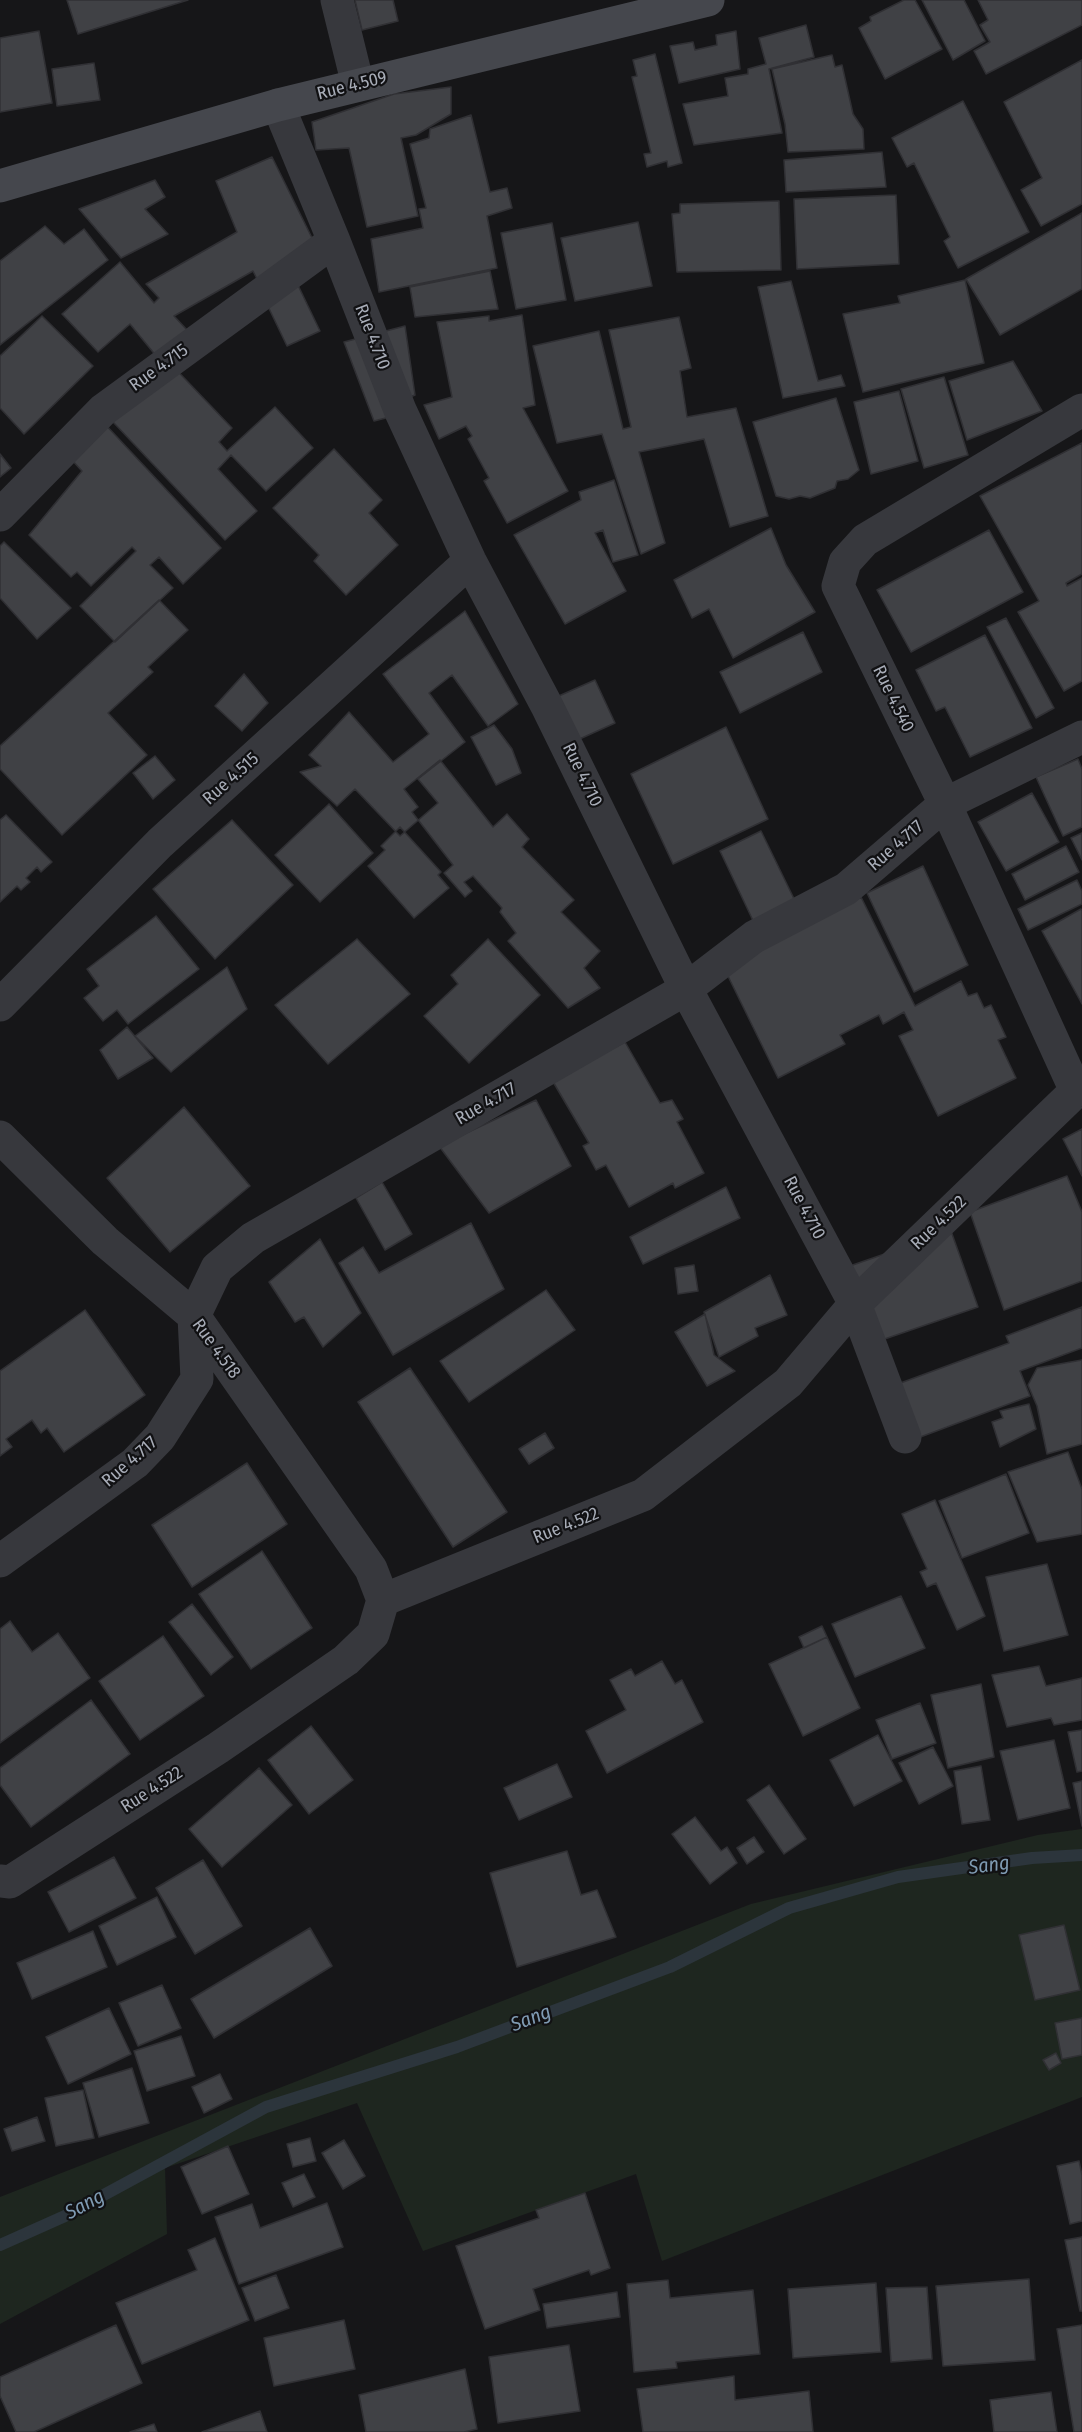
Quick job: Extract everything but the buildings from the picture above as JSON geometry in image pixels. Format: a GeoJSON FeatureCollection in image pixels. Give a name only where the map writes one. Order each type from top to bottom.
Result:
{"type":"FeatureCollection","features":[{"type":"Feature","properties":{"kind":"street"},"geometry":{"type":"LineString","coordinates":[[338,0],[358,85]]}},
{"type":"Feature","properties":{"kind":"street","name":"Rue 4.509"},"geometry":{"type":"LineString","coordinates":[[0,186],[278,105],[708,0]]}},
{"type":"Feature","properties":{"kind":"street","name":"Rue 4.710"},"geometry":{"type":"LineString","coordinates":[[278,105],[400,410],[470,561],[547,706],[686,989],[855,1304],[905,1437]]}},
{"type":"Feature","properties":{"kind":"street","name":"Rue 4.715"},"geometry":{"type":"LineString","coordinates":[[0,515],[102,410],[334,241]]}},
{"type":"Feature","properties":{"kind":"street","name":"Rue 4.540"},"geometry":{"type":"LineString","coordinates":[[1079,1089],[945,804],[838,586],[845,562],[865,540],[1082,410]]}},
{"type":"Feature","properties":{"kind":"street","name":"Rue 4.515"},"geometry":{"type":"LineString","coordinates":[[0,1005],[160,843],[470,561]]}},
{"type":"Feature","properties":{"kind":"street","name":"Rue 4.717"},"geometry":{"type":"LineString","coordinates":[[0,1561],[135,1463],[160,1437],[197,1379],[194,1316],[217,1269],[253,1238],[686,989],[754,936],[846,889],[945,804],[1082,737]]}},
{"type":"Feature","properties":{"kind":"street","name":"Rue 4.522"},"geometry":{"type":"LineString","coordinates":[[0,1881],[10,1882],[218,1748],[346,1660],[373,1634],[383,1600],[643,1495],[788,1383],[855,1304],[1079,1089]]}},
{"type":"Feature","properties":{"kind":"street","name":"Rue 4.518"},"geometry":{"type":"LineString","coordinates":[[0,1137],[105,1241],[194,1316],[370,1569],[383,1600]]}},
{"type":"Feature","properties":{"kind":"shaded area"},"geometry":{"type":"Polygon","coordinates":[[[1082,1829],[1082,2097],[662,2261],[636,2174],[423,2251],[357,2103],[165,2168],[167,2234],[0,2324],[0,2197],[751,1904],[1038,1835],[1082,1829]]]}},
{"type":"Feature","properties":{"kind":"waterway","name":"Sang"},"geometry":{"type":"LineString","coordinates":[[0,2245],[65,2216],[266,2107],[457,2047],[670,1967],[789,1908],[898,1877],[1032,1858],[1082,1855]]}}]}
